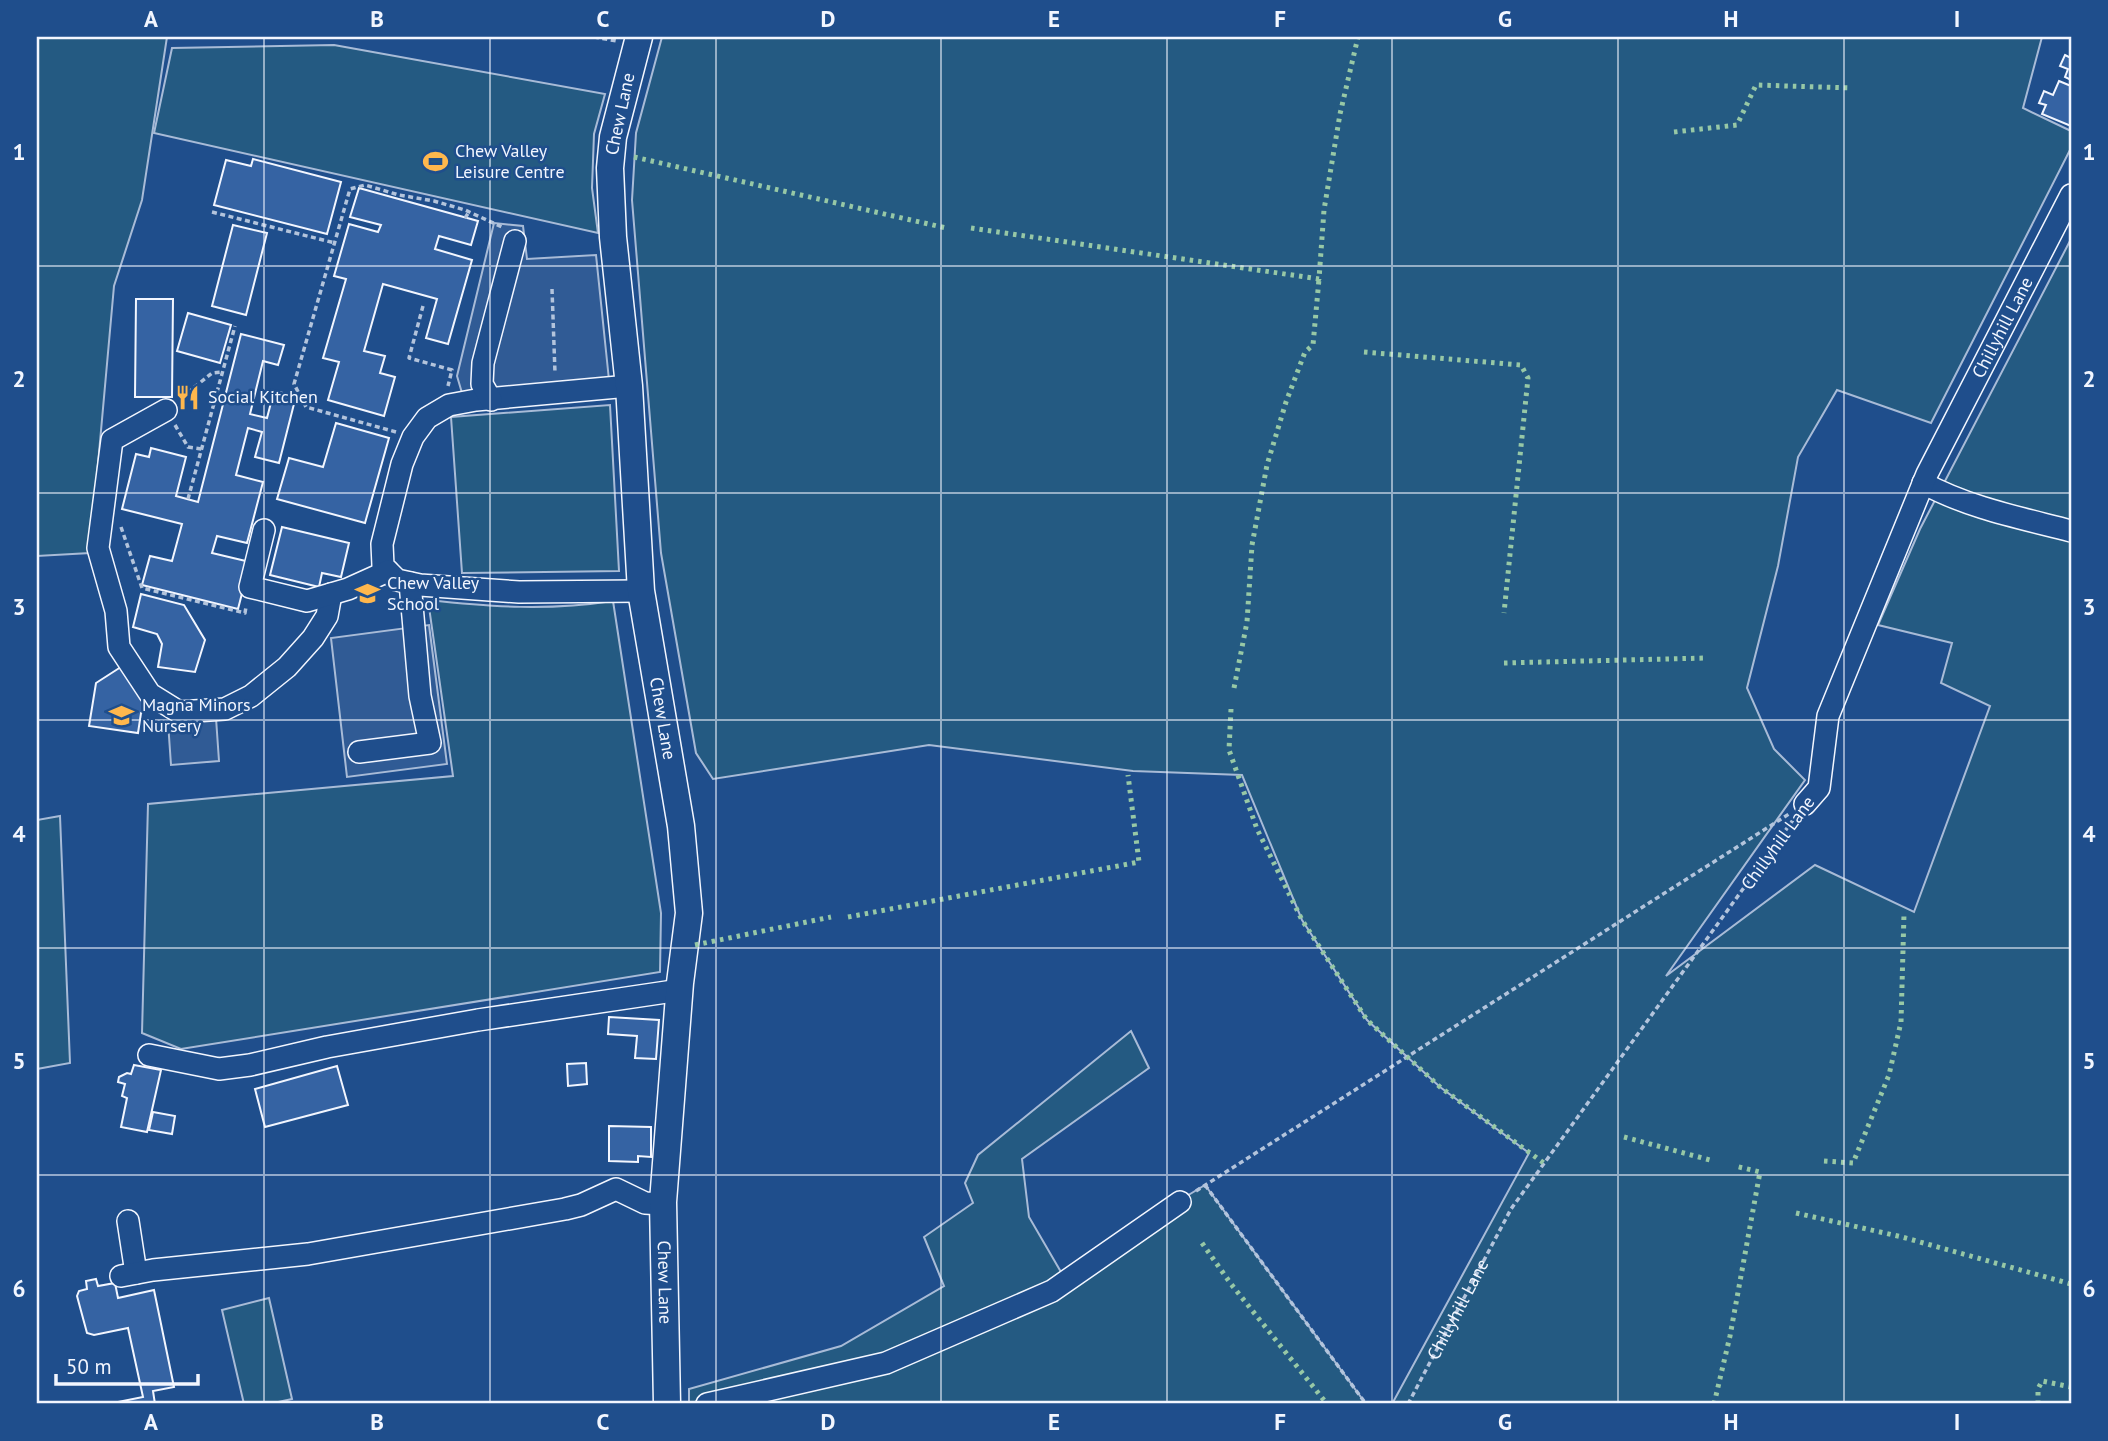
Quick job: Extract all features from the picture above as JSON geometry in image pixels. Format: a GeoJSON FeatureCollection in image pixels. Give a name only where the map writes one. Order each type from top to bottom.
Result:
{"type":"FeatureCollection","features":[{"type":"Feature","properties":{"kind":"main road","name":"Chew Lane"},"geometry":{"type":"LineString","coordinates":[[639,37],[613,137],[610,167],[612,237],[629,386],[641,591],[682,838],[689,913],[680,990],[663,1204],[667,1404]]}},
{"type":"Feature","properties":{"kind":"street","name":"Chillyhill Lane"},"geometry":{"type":"LineString","coordinates":[[1805,804],[1819,788],[1828,716],[1923,483],[2071,195]]}},
{"type":"Feature","properties":{"kind":"street"},"geometry":{"type":"LineString","coordinates":[[491,400],[482,384],[483,363],[515,241]]}},
{"type":"Feature","properties":{"kind":"street"},"geometry":{"type":"LineString","coordinates":[[629,386],[449,405],[427,418],[412,437],[402,464],[382,544],[383,566],[397,580],[410,583],[519,592],[641,591]]}},
{"type":"Feature","properties":{"kind":"street"},"geometry":{"type":"LineString","coordinates":[[166,410],[112,440],[98,548],[116,611],[119,646],[150,694],[178,712],[225,709],[251,696],[288,667],[313,638],[327,616],[331,594]]}},
{"type":"Feature","properties":{"kind":"street"},"geometry":{"type":"LineString","coordinates":[[1923,483],[1948,496],[2071,531]]}},
{"type":"Feature","properties":{"kind":"street"},"geometry":{"type":"LineString","coordinates":[[264,530],[250,587],[307,601],[348,589],[388,571]]}},
{"type":"Feature","properties":{"kind":"street"},"geometry":{"type":"LineString","coordinates":[[359,752],[430,743],[420,696],[410,583]]}},
{"type":"Feature","properties":{"kind":"street"},"geometry":{"type":"LineString","coordinates":[[149,1055],[219,1069],[229,1068],[478,1020],[680,990]]}},
{"type":"Feature","properties":{"kind":"street"},"geometry":{"type":"LineString","coordinates":[[128,1221],[128,1275],[358,1246],[565,1209],[581,1205],[616,1189],[645,1203],[663,1204]]}},
{"type":"Feature","properties":{"kind":"street"},"geometry":{"type":"LineString","coordinates":[[706,1404],[886,1363],[1052,1291],[1180,1202]]}},
{"type":"Feature","properties":{"kind":"path"},"geometry":{"type":"LineString","coordinates":[[412,437],[306,407],[294,384],[350,189],[365,185],[397,196],[434,201],[469,212],[504,227],[515,241]]}},
{"type":"Feature","properties":{"kind":"path"},"geometry":{"type":"LineString","coordinates":[[212,212],[334,243]]}},
{"type":"Feature","properties":{"kind":"path"},"geometry":{"type":"LineString","coordinates":[[465,218],[469,212]]}},
{"type":"Feature","properties":{"kind":"path"},"geometry":{"type":"LineString","coordinates":[[552,289],[555,375]]}},
{"type":"Feature","properties":{"kind":"path"},"geometry":{"type":"LineString","coordinates":[[423,306],[409,358],[452,370],[446,395],[449,405]]}},
{"type":"Feature","properties":{"kind":"path"},"geometry":{"type":"LineString","coordinates":[[188,499],[234,326]]}},
{"type":"Feature","properties":{"kind":"path"},"geometry":{"type":"LineString","coordinates":[[202,449],[188,447],[166,410],[212,373],[222,372]]}},
{"type":"Feature","properties":{"kind":"path"},"geometry":{"type":"LineString","coordinates":[[119,522],[142,588],[245,613],[250,587]]}},
{"type":"Feature","properties":{"kind":"path"},"geometry":{"type":"LineString","coordinates":[[1180,1202],[1805,804]]}},
{"type":"Feature","properties":{"kind":"path","name":"Chillyhill Lane"},"geometry":{"type":"LineString","coordinates":[[1408,1404],[1511,1209],[1805,804]]}},
{"type":"Feature","properties":{"kind":"path"},"geometry":{"type":"LineString","coordinates":[[1205,1185],[1366,1404]]}},
{"type":"Feature","properties":{"kind":"shaded area"},"geometry":{"type":"Polygon","coordinates":[[[37,37],[167,37],[142,200],[114,286],[90,553],[37,556],[37,37]]]}},
{"type":"Feature","properties":{"kind":"shaded area"},"geometry":{"type":"Polygon","coordinates":[[[662,37],[2042,37],[2023,108],[2071,131],[2071,148],[1931,423],[1837,390],[1798,457],[1778,566],[1747,688],[1774,749],[1805,780],[1666,976],[1815,865],[1914,912],[1990,706],[1941,683],[1952,643],[1878,625],[1920,529],[2071,239],[2071,1404],[1392,1404],[1529,1153],[1440,1087],[1367,1020],[1302,920],[1242,775],[1133,771],[929,745],[713,779],[696,753],[661,553],[632,200],[636,133],[662,37]]]}},
{"type":"Feature","properties":{"kind":"shaded area","name":"Chew Valley Leisure Centre"},"geometry":{"type":"Polygon","coordinates":[[[334,45],[605,94],[594,134],[592,188],[598,233],[154,133],[172,48],[334,45]]]}},
{"type":"Feature","properties":{"kind":"shaded area"},"geometry":{"type":"Polygon","coordinates":[[[494,223],[523,226],[527,259],[596,255],[609,380],[462,393],[457,376],[494,223]]]}},
{"type":"Feature","properties":{"kind":"shaded area"},"geometry":{"type":"Polygon","coordinates":[[[610,405],[619,571],[462,573],[451,417],[610,405]]]}},
{"type":"Feature","properties":{"kind":"shaded area"},"geometry":{"type":"Polygon","coordinates":[[[428,600],[520,607],[613,601],[661,913],[660,972],[181,1049],[142,1033],[148,804],[453,776],[428,600]]]}},
{"type":"Feature","properties":{"kind":"shaded area"},"geometry":{"type":"Polygon","coordinates":[[[429,625],[447,764],[347,777],[331,638],[429,625]]]}},
{"type":"Feature","properties":{"kind":"shaded area"},"geometry":{"type":"Polygon","coordinates":[[[216,718],[219,761],[171,765],[168,722],[216,718]]]}},
{"type":"Feature","properties":{"kind":"shaded area"},"geometry":{"type":"Polygon","coordinates":[[[60,816],[70,1063],[37,1069],[37,820],[60,816]]]}},
{"type":"Feature","properties":{"kind":"shaded area"},"geometry":{"type":"Polygon","coordinates":[[[1131,1031],[1149,1068],[1022,1159],[1029,1217],[1061,1272],[1205,1185],[1366,1404],[689,1404],[689,1389],[841,1346],[944,1286],[924,1237],[973,1203],[965,1183],[978,1155],[1131,1031]]]}},
{"type":"Feature","properties":{"kind":"shaded area"},"geometry":{"type":"Polygon","coordinates":[[[269,1298],[292,1399],[269,1404],[244,1404],[222,1310],[269,1298]]]}},
{"type":"Feature","properties":{"kind":"building"},"geometry":{"type":"Polygon","coordinates":[[[2065,55],[2071,58],[2071,80],[2065,77],[2068,69],[2060,66],[2065,55]]]}},
{"type":"Feature","properties":{"kind":"building"},"geometry":{"type":"Polygon","coordinates":[[[2059,81],[2071,86],[2071,126],[2042,114],[2046,105],[2039,103],[2044,91],[2053,95],[2059,81]]]}},
{"type":"Feature","properties":{"kind":"building"},"geometry":{"type":"Polygon","coordinates":[[[253,159],[341,182],[327,234],[214,205],[226,160],[251,166],[253,159]]]}},
{"type":"Feature","properties":{"kind":"building"},"geometry":{"type":"Polygon","coordinates":[[[359,188],[478,221],[471,245],[439,236],[435,249],[472,260],[448,344],[426,338],[437,299],[383,284],[364,351],[385,356],[380,373],[395,377],[384,416],[328,400],[339,362],[323,358],[346,279],[334,276],[349,224],[378,232],[381,225],[350,217],[359,188]]]}},
{"type":"Feature","properties":{"kind":"building"},"geometry":{"type":"Polygon","coordinates":[[[233,225],[267,233],[246,315],[212,306],[233,225]]]}},
{"type":"Feature","properties":{"kind":"building"},"geometry":{"type":"Polygon","coordinates":[[[136,299],[173,299],[172,397],[135,397],[136,299]]]}},
{"type":"Feature","properties":{"kind":"building"},"geometry":{"type":"Polygon","coordinates":[[[188,313],[231,325],[220,363],[177,351],[188,313]]]}},
{"type":"Feature","properties":{"kind":"building"},"geometry":{"type":"Polygon","coordinates":[[[241,334],[284,345],[278,365],[263,361],[250,414],[267,418],[274,391],[296,396],[279,463],[255,457],[262,432],[248,428],[236,475],[263,482],[247,543],[217,536],[212,553],[250,562],[238,609],[142,585],[150,556],[172,561],[182,524],[122,509],[136,454],[149,457],[151,448],[186,457],[176,496],[198,502],[241,334]]]}},
{"type":"Feature","properties":{"kind":"building"},"geometry":{"type":"Polygon","coordinates":[[[336,423],[389,438],[365,523],[277,499],[289,458],[323,467],[336,423]]]}},
{"type":"Feature","properties":{"kind":"building"},"geometry":{"type":"Polygon","coordinates":[[[282,527],[349,543],[341,577],[322,573],[319,587],[270,575],[282,527]]]}},
{"type":"Feature","properties":{"kind":"building"},"geometry":{"type":"Polygon","coordinates":[[[141,594],[184,605],[205,640],[195,672],[158,667],[162,644],[157,634],[133,627],[141,594]]]}},
{"type":"Feature","properties":{"kind":"building"},"geometry":{"type":"Polygon","coordinates":[[[124,665],[142,689],[149,707],[141,713],[138,733],[89,726],[96,683],[124,665]]]}},
{"type":"Feature","properties":{"kind":"building"},"geometry":{"type":"Polygon","coordinates":[[[609,1017],[659,1020],[656,1059],[635,1058],[637,1036],[608,1034],[609,1017]]]}},
{"type":"Feature","properties":{"kind":"building"},"geometry":{"type":"Polygon","coordinates":[[[586,1063],[587,1084],[568,1086],[567,1064],[586,1063]]]}},
{"type":"Feature","properties":{"kind":"building"},"geometry":{"type":"Polygon","coordinates":[[[134,1065],[161,1070],[147,1132],[121,1127],[127,1098],[122,1096],[125,1084],[118,1082],[119,1077],[131,1074],[134,1065]]]}},
{"type":"Feature","properties":{"kind":"building"},"geometry":{"type":"Polygon","coordinates":[[[337,1066],[348,1105],[265,1127],[255,1089],[337,1066]]]}},
{"type":"Feature","properties":{"kind":"building"},"geometry":{"type":"Polygon","coordinates":[[[153,1112],[175,1116],[172,1134],[149,1130],[153,1112]]]}},
{"type":"Feature","properties":{"kind":"building"},"geometry":{"type":"Polygon","coordinates":[[[609,1126],[651,1127],[651,1157],[638,1156],[638,1162],[609,1161],[609,1126]]]}},
{"type":"Feature","properties":{"kind":"building"},"geometry":{"type":"Polygon","coordinates":[[[96,1279],[98,1286],[115,1283],[118,1298],[154,1290],[174,1387],[153,1391],[155,1404],[108,1404],[143,1397],[128,1328],[94,1335],[87,1333],[77,1296],[79,1291],[87,1289],[86,1281],[96,1279]]]}},
{"type":"Feature","properties":{"kind":"hedge"},"geometry":{"type":"LineString","coordinates":[[971,228],[1319,279],[1324,210],[1340,114],[1358,37]]}},
{"type":"Feature","properties":{"kind":"hedge"},"geometry":{"type":"LineString","coordinates":[[1674,132],[1737,125],[1756,85],[1852,88]]}},
{"type":"Feature","properties":{"kind":"hedge"},"geometry":{"type":"LineString","coordinates":[[634,157],[946,228]]}},
{"type":"Feature","properties":{"kind":"hedge"},"geometry":{"type":"LineString","coordinates":[[1234,688],[1247,622],[1252,545],[1267,465],[1305,352],[1313,345],[1319,279]]}},
{"type":"Feature","properties":{"kind":"hedge"},"geometry":{"type":"LineString","coordinates":[[1364,352],[1521,365],[1528,378],[1504,613]]}},
{"type":"Feature","properties":{"kind":"hedge"},"geometry":{"type":"LineString","coordinates":[[1504,663],[1707,658]]}},
{"type":"Feature","properties":{"kind":"hedge"},"geometry":{"type":"LineString","coordinates":[[1231,709],[1229,750],[1257,829],[1302,920],[1367,1020],[1440,1087],[1545,1164]]}},
{"type":"Feature","properties":{"kind":"hedge"},"geometry":{"type":"LineString","coordinates":[[848,917],[1139,862],[1128,775]]}},
{"type":"Feature","properties":{"kind":"hedge"},"geometry":{"type":"LineString","coordinates":[[1824,1161],[1853,1163],[1889,1075],[1901,1022],[1904,914]]}},
{"type":"Feature","properties":{"kind":"hedge"},"geometry":{"type":"LineString","coordinates":[[695,945],[831,917]]}},
{"type":"Feature","properties":{"kind":"hedge"},"geometry":{"type":"LineString","coordinates":[[1624,1137],[1710,1160]]}},
{"type":"Feature","properties":{"kind":"hedge"},"geometry":{"type":"LineString","coordinates":[[1714,1404],[1730,1336],[1760,1172],[1735,1166]]}},
{"type":"Feature","properties":{"kind":"hedge"},"geometry":{"type":"LineString","coordinates":[[1796,1213],[1902,1237],[2071,1284]]}},
{"type":"Feature","properties":{"kind":"hedge"},"geometry":{"type":"LineString","coordinates":[[1202,1243],[1231,1284],[1327,1404]]}},
{"type":"Feature","properties":{"kind":"hedge"},"geometry":{"type":"LineString","coordinates":[[2038,1404],[2038,1389],[2042,1381],[2071,1387]]}},
{"type":"Feature","properties":{"kind":"place","name":"Chew Valley Leisure Centre"},"geometry":{"type":"Point","coordinates":[435,161]}},
{"type":"Feature","properties":{"kind":"place","name":"Social Kitchen"},"geometry":{"type":"Point","coordinates":[188,397]}},
{"type":"Feature","properties":{"kind":"place","name":"Chew Valley School"},"geometry":{"type":"Point","coordinates":[367,593]}},
{"type":"Feature","properties":{"kind":"place","name":"Magna Minors Nursery"},"geometry":{"type":"Point","coordinates":[122,715]}}]}
